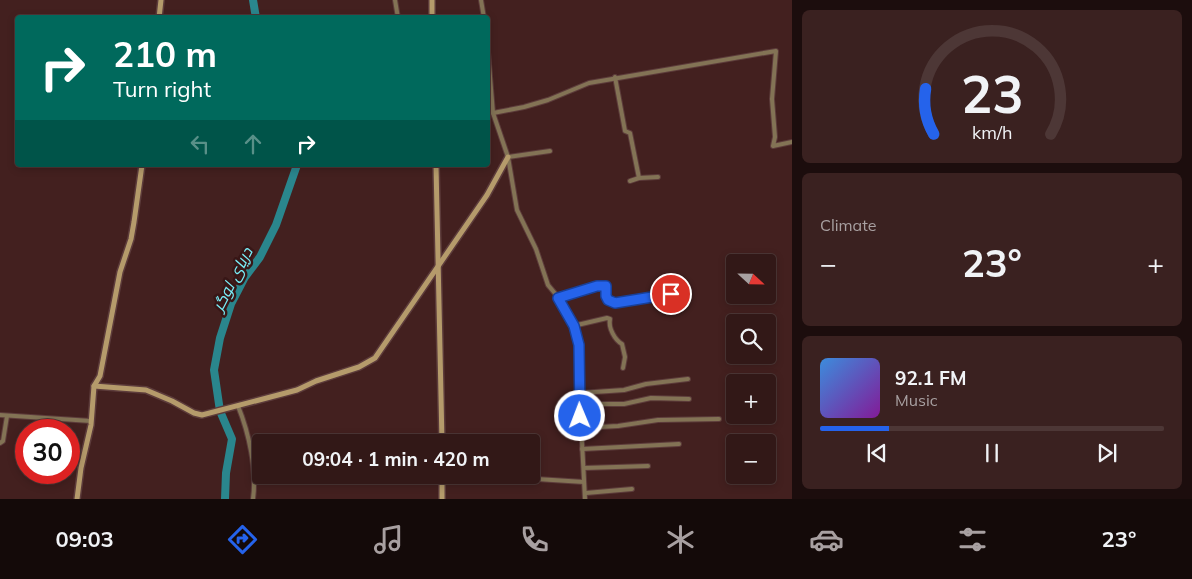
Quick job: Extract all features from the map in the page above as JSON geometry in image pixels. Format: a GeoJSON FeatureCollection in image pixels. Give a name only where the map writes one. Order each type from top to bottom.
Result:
{"type":"FeatureCollection","features":[{"type":"Feature","properties":{"kind":"street"},"geometry":{"type":"LineString","coordinates":[[159,15],[161,0]]}},
{"type":"Feature","properties":{"kind":"street"},"geometry":{"type":"LineString","coordinates":[[395,0],[398,15]]}},
{"type":"Feature","properties":{"kind":"street"},"geometry":{"type":"LineString","coordinates":[[432,0],[432,15]]}},
{"type":"Feature","properties":{"kind":"street"},"geometry":{"type":"LineString","coordinates":[[481,0],[484,15]]}},
{"type":"Feature","properties":{"kind":"street"},"geometry":{"type":"LineString","coordinates":[[493,113],[548,100],[589,83],[615,77],[776,51],[772,99],[775,137],[773,146],[792,142]]}},
{"type":"Feature","properties":{"kind":"street"},"geometry":{"type":"LineString","coordinates":[[490,76],[493,113],[508,157],[517,210],[536,249],[548,285],[574,326],[579,345],[585,499]]}},
{"type":"Feature","properties":{"kind":"street"},"geometry":{"type":"LineString","coordinates":[[615,77],[625,131],[630,133],[638,178]]}},
{"type":"Feature","properties":{"kind":"street"},"geometry":{"type":"LineString","coordinates":[[508,157],[550,151]]}},
{"type":"Feature","properties":{"kind":"street"},"geometry":{"type":"LineString","coordinates":[[94,386],[146,390],[202,415],[297,390],[316,381],[359,367],[375,358],[487,195],[508,157]]}},
{"type":"Feature","properties":{"kind":"street"},"geometry":{"type":"LineString","coordinates":[[77,499],[91,421],[94,386],[100,376],[120,272],[131,240],[142,167]]}},
{"type":"Feature","properties":{"kind":"street"},"geometry":{"type":"LineString","coordinates":[[436,167],[442,434]]}},
{"type":"Feature","properties":{"kind":"street"},"geometry":{"type":"LineString","coordinates":[[630,181],[638,178],[658,177]]}},
{"type":"Feature","properties":{"kind":"street"},"geometry":{"type":"LineString","coordinates":[[558,298],[597,286],[606,286],[608,300],[615,303],[671,294]]}},
{"type":"Feature","properties":{"kind":"street"},"geometry":{"type":"LineString","coordinates":[[574,326],[607,318],[610,319],[609,324],[616,341],[622,344],[623,368]]}},
{"type":"Feature","properties":{"kind":"street"},"geometry":{"type":"LineString","coordinates":[[580,393],[624,390],[646,384],[688,379]]}},
{"type":"Feature","properties":{"kind":"street"},"geometry":{"type":"LineString","coordinates":[[580,404],[624,404],[651,398],[690,399]]}},
{"type":"Feature","properties":{"kind":"street"},"geometry":{"type":"LineString","coordinates":[[238,406],[246,426],[251,448],[254,483],[253,499]]}},
{"type":"Feature","properties":{"kind":"street"},"geometry":{"type":"LineString","coordinates":[[0,415],[91,421]]}},
{"type":"Feature","properties":{"kind":"street"},"geometry":{"type":"LineString","coordinates":[[0,443],[3,441],[7,416]]}},
{"type":"Feature","properties":{"kind":"street"},"geometry":{"type":"LineString","coordinates":[[581,428],[618,426],[658,420],[720,419]]}},
{"type":"Feature","properties":{"kind":"street"},"geometry":{"type":"LineString","coordinates":[[582,450],[679,444]]}},
{"type":"Feature","properties":{"kind":"street"},"geometry":{"type":"LineString","coordinates":[[584,468],[648,466]]}},
{"type":"Feature","properties":{"kind":"street"},"geometry":{"type":"LineString","coordinates":[[540,479],[584,482]]}},
{"type":"Feature","properties":{"kind":"street"},"geometry":{"type":"LineString","coordinates":[[442,484],[442,499]]}},
{"type":"Feature","properties":{"kind":"street"},"geometry":{"type":"LineString","coordinates":[[586,493],[632,489]]}},
{"type":"Feature","properties":{"kind":"waterway","name":"دریای لوگر"},"geometry":{"type":"LineString","coordinates":[[253,0],[256,15]]}},
{"type":"Feature","properties":{"kind":"waterway","name":"دریای لوگر"},"geometry":{"type":"LineString","coordinates":[[225,499],[226,473],[232,439],[220,411],[214,370],[220,338],[231,304],[245,277],[260,257],[276,225],[296,167]]}},
{"type":"Feature","properties":{"kind":"route"},"geometry":{"type":"LineString","coordinates":[[580,416],[579,345],[574,326],[558,298],[597,286],[606,286],[608,300],[615,303],[671,294]]}}]}
